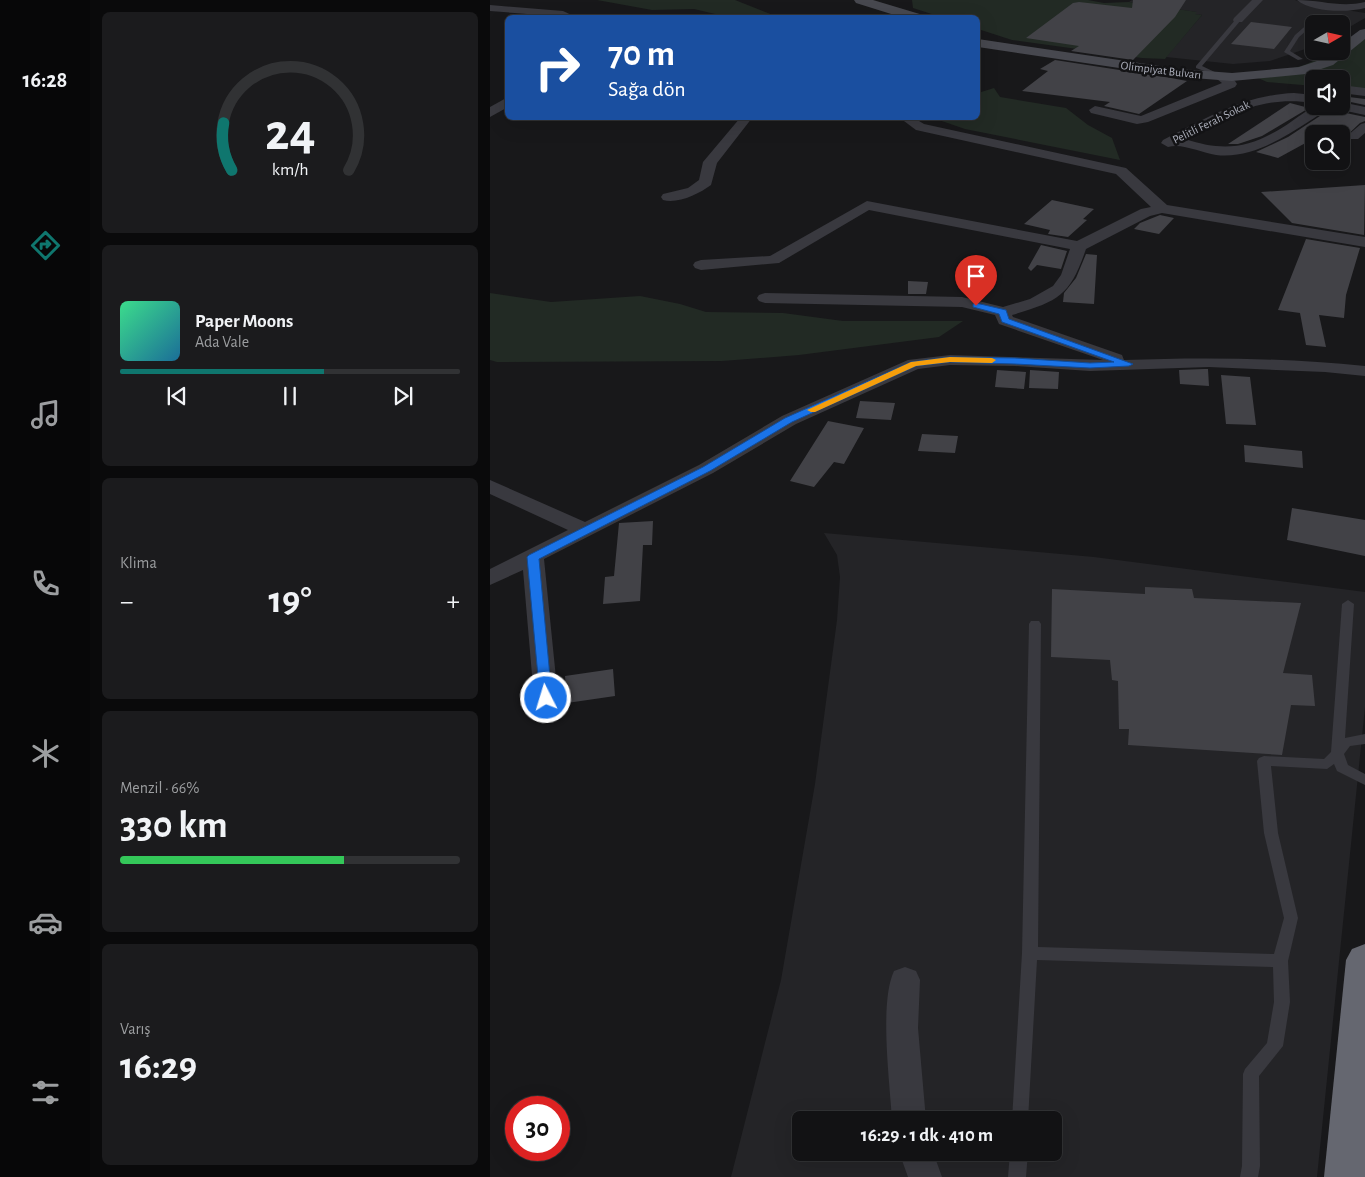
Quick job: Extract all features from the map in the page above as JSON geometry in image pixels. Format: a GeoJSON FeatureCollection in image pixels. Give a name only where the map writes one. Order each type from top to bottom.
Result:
{"type":"FeatureCollection","features":[{"type":"Feature","properties":{"kind":"highway"},"geometry":{"type":"LineString","coordinates":[[1345,1177],[1365,960]]}},
{"type":"Feature","properties":{"kind":"main road"},"geometry":{"type":"LineString","coordinates":[[860,0],[880,2],[912,15]]}},
{"type":"Feature","properties":{"kind":"main road"},"geometry":{"type":"LineString","coordinates":[[845,3],[882,15]]}},
{"type":"Feature","properties":{"kind":"main road"},"geometry":{"type":"LineString","coordinates":[[1350,32],[1365,23]]}},
{"type":"Feature","properties":{"kind":"main road","name":"Olimpiyat Bulvarı"},"geometry":{"type":"LineString","coordinates":[[1350,44],[1365,32]]}},
{"type":"Feature","properties":{"kind":"main road","name":"Olimpiyat Bulvarı"},"geometry":{"type":"LineString","coordinates":[[980,37],[1198,67],[1270,65],[1305,57]]}},
{"type":"Feature","properties":{"kind":"main road","name":"Olimpiyat Bulvarı"},"geometry":{"type":"LineString","coordinates":[[980,37],[1170,72],[1219,76],[1301,71],[1330,60]]}},
{"type":"Feature","properties":{"kind":"street"},"geometry":{"type":"LineString","coordinates":[[1238,20],[1258,0]]}},
{"type":"Feature","properties":{"kind":"street"},"geometry":{"type":"LineString","coordinates":[[1302,0],[1333,8],[1365,5]]}},
{"type":"Feature","properties":{"kind":"street"},"geometry":{"type":"LineString","coordinates":[[490,8],[566,15]]}},
{"type":"Feature","properties":{"kind":"street"},"geometry":{"type":"LineString","coordinates":[[1095,110],[1144,120],[1231,84],[1219,76]]}},
{"type":"Feature","properties":{"kind":"street"},"geometry":{"type":"LineString","coordinates":[[1350,90],[1365,92]]}},
{"type":"Feature","properties":{"kind":"street","name":"Pelitli Ferah Sokak"},"geometry":{"type":"LineString","coordinates":[[1305,98],[1268,97],[1248,102],[1171,142],[1203,150],[1240,151],[1249,149],[1284,132],[1310,115]]}},
{"type":"Feature","properties":{"kind":"street"},"geometry":{"type":"LineString","coordinates":[[490,114],[505,103]]}},
{"type":"Feature","properties":{"kind":"street"},"geometry":{"type":"LineString","coordinates":[[1350,108],[1365,112]]}},
{"type":"Feature","properties":{"kind":"street"},"geometry":{"type":"LineString","coordinates":[[668,197],[694,191],[706,182],[710,162],[744,120]]}},
{"type":"Feature","properties":{"kind":"street"},"geometry":{"type":"LineString","coordinates":[[909,120],[920,127],[1122,171],[1162,209]]}},
{"type":"Feature","properties":{"kind":"street"},"geometry":{"type":"LineString","coordinates":[[1353,136],[1365,127]]}},
{"type":"Feature","properties":{"kind":"street"},"geometry":{"type":"LineString","coordinates":[[701,265],[774,260],[867,206],[1079,246],[1146,212],[1162,209],[1365,242]]}},
{"type":"Feature","properties":{"kind":"street"},"geometry":{"type":"LineString","coordinates":[[765,298],[962,302],[1003,312],[1044,297],[1064,283],[1079,246]]}},
{"type":"Feature","properties":{"kind":"street"},"geometry":{"type":"LineString","coordinates":[[1003,312],[1005,320],[1129,364]]}},
{"type":"Feature","properties":{"kind":"street"},"geometry":{"type":"LineString","coordinates":[[490,578],[706,469],[788,420],[914,364],[950,360],[1015,361],[1090,366],[1209,362],[1325,367],[1365,371]]}},
{"type":"Feature","properties":{"kind":"street"},"geometry":{"type":"LineString","coordinates":[[490,486],[585,530]]}},
{"type":"Feature","properties":{"kind":"street"},"geometry":{"type":"LineString","coordinates":[[533,557],[546,698]]}},
{"type":"Feature","properties":{"kind":"street"},"geometry":{"type":"LineString","coordinates":[[905,980],[902,1028],[908,1111]]}},
{"type":"Feature","properties":{"kind":"street"},"geometry":{"type":"LineString","coordinates":[[919,1161],[925,1177]]}},
{"type":"Feature","properties":{"kind":"lane"},"geometry":{"type":"LineString","coordinates":[[1219,76],[1198,67],[1238,20]]}},
{"type":"Feature","properties":{"kind":"lane"},"geometry":{"type":"LineString","coordinates":[[1300,59],[1287,52],[1297,36],[1305,29]]}},
{"type":"Feature","properties":{"kind":"lane"},"geometry":{"type":"LineString","coordinates":[[1348,604],[1337,752],[1342,768],[1365,780]]}},
{"type":"Feature","properties":{"kind":"lane"},"geometry":{"type":"LineString","coordinates":[[1021,1111],[1030,953],[1035,624]]}},
{"type":"Feature","properties":{"kind":"lane"},"geometry":{"type":"LineString","coordinates":[[1249,1177],[1251,1166],[1251,1074],[1275,1046],[1282,1002],[1280,961],[1291,918],[1271,833],[1264,760],[1327,764],[1346,742],[1365,739]]}},
{"type":"Feature","properties":{"kind":"lane"},"geometry":{"type":"LineString","coordinates":[[1030,953],[1280,961]]}},
{"type":"Feature","properties":{"kind":"lane"},"geometry":{"type":"LineString","coordinates":[[1017,1177],[1018,1161]]}},
{"type":"Feature","properties":{"kind":"shaded area"},"geometry":{"type":"Polygon","coordinates":[[[597,0],[735,0],[773,15],[720,15],[694,9],[652,10],[597,0]]]}},
{"type":"Feature","properties":{"kind":"shaded area"},"geometry":{"type":"Polygon","coordinates":[[[912,0],[1088,0],[1104,3],[1129,2],[1197,12],[1195,14],[1202,15],[1165,59],[1142,58],[1012,40],[980,30],[980,15],[935,15],[913,8],[912,0]]]}},
{"type":"Feature","properties":{"kind":"shaded area"},"geometry":{"type":"Polygon","coordinates":[[[1132,0],[1295,0],[1365,13],[1365,18],[1350,27],[1350,15],[1305,15],[1305,49],[1270,61],[1233,64],[1166,57],[1202,15],[1194,14],[1196,12],[1129,2],[1132,0]]]}},
{"type":"Feature","properties":{"kind":"shaded area"},"geometry":{"type":"Polygon","coordinates":[[[1365,29],[1365,91],[1350,90],[1350,70],[1305,70],[1305,85],[1267,82],[1247,73],[1294,68],[1314,60],[1350,60],[1350,43],[1365,29]]]}},
{"type":"Feature","properties":{"kind":"shaded area"},"geometry":{"type":"Polygon","coordinates":[[[994,88],[1000,97],[1066,108],[1088,125],[1112,138],[1120,160],[965,129],[939,120],[980,120],[980,92],[994,88]]]}},
{"type":"Feature","properties":{"kind":"shaded area"},"geometry":{"type":"Polygon","coordinates":[[[490,293],[551,302],[640,296],[680,304],[706,312],[783,313],[843,321],[963,321],[939,337],[799,355],[722,361],[497,362],[490,360],[490,293]]]}},
{"type":"Feature","properties":{"kind":"shaded area"},"geometry":{"type":"Polygon","coordinates":[[[824,533],[1094,557],[1365,592],[1365,707],[1317,1177],[731,1177],[781,980],[815,784],[837,620],[840,577],[837,555],[824,533]]]}},
{"type":"Feature","properties":{"kind":"building"},"geometry":{"type":"Polygon","coordinates":[[[1133,0],[1186,0],[1175,17],[1133,60],[1071,51],[1079,46],[1026,38],[1073,3],[1079,2],[1132,8],[1133,0]]]}},
{"type":"Feature","properties":{"kind":"building"},"geometry":{"type":"Polygon","coordinates":[[[1251,22],[1292,27],[1274,49],[1231,44],[1251,22]]]}},
{"type":"Feature","properties":{"kind":"building"},"geometry":{"type":"Polygon","coordinates":[[[1055,60],[1187,81],[1139,114],[1104,106],[1110,102],[1022,91],[1048,71],[1040,69],[1055,60]]]}},
{"type":"Feature","properties":{"kind":"building"},"geometry":{"type":"Polygon","coordinates":[[[1350,97],[1365,99],[1365,105],[1350,102],[1350,97]]]}},
{"type":"Feature","properties":{"kind":"building"},"geometry":{"type":"Polygon","coordinates":[[[1290,103],[1305,107],[1305,110],[1262,136],[1238,144],[1228,144],[1290,103]]]}},
{"type":"Feature","properties":{"kind":"building"},"geometry":{"type":"Polygon","coordinates":[[[1350,114],[1365,117],[1365,121],[1350,132],[1350,125],[1306,125],[1321,115],[1341,116],[1350,114]]]}},
{"type":"Feature","properties":{"kind":"building"},"geometry":{"type":"Polygon","coordinates":[[[1305,126],[1305,143],[1278,158],[1256,152],[1288,137],[1305,126]]]}},
{"type":"Feature","properties":{"kind":"building"},"geometry":{"type":"Polygon","coordinates":[[[1365,185],[1364,235],[1292,223],[1261,192],[1365,185]]]}},
{"type":"Feature","properties":{"kind":"building"},"geometry":{"type":"Polygon","coordinates":[[[1052,200],[1094,209],[1083,219],[1087,220],[1068,237],[1048,234],[1050,230],[1024,224],[1052,200]]]}},
{"type":"Feature","properties":{"kind":"building"},"geometry":{"type":"Polygon","coordinates":[[[1160,215],[1174,218],[1159,234],[1134,229],[1140,223],[1160,215]]]}},
{"type":"Feature","properties":{"kind":"building"},"geometry":{"type":"Polygon","coordinates":[[[1306,239],[1360,248],[1346,295],[1344,318],[1319,315],[1326,347],[1306,345],[1300,313],[1278,310],[1306,239]]]}},
{"type":"Feature","properties":{"kind":"building"},"geometry":{"type":"Polygon","coordinates":[[[1041,245],[1067,251],[1061,269],[1037,265],[1031,271],[1028,268],[1041,245]]]}},
{"type":"Feature","properties":{"kind":"building"},"geometry":{"type":"Polygon","coordinates":[[[1086,254],[1097,255],[1094,304],[1063,302],[1064,293],[1076,278],[1086,254]]]}},
{"type":"Feature","properties":{"kind":"building"},"geometry":{"type":"Polygon","coordinates":[[[908,281],[928,282],[926,294],[908,294],[908,281]]]}},
{"type":"Feature","properties":{"kind":"building"},"geometry":{"type":"Polygon","coordinates":[[[1208,369],[1209,386],[1180,384],[1179,370],[1208,369]]]}},
{"type":"Feature","properties":{"kind":"building"},"geometry":{"type":"Polygon","coordinates":[[[997,370],[1026,372],[1024,389],[995,387],[997,370]]]}},
{"type":"Feature","properties":{"kind":"building"},"geometry":{"type":"Polygon","coordinates":[[[1030,370],[1059,372],[1058,389],[1029,388],[1030,370]]]}},
{"type":"Feature","properties":{"kind":"building"},"geometry":{"type":"Polygon","coordinates":[[[1221,375],[1250,377],[1256,425],[1226,424],[1221,375]]]}},
{"type":"Feature","properties":{"kind":"building"},"geometry":{"type":"Polygon","coordinates":[[[860,401],[895,403],[891,420],[856,418],[860,401]]]}},
{"type":"Feature","properties":{"kind":"building"},"geometry":{"type":"Polygon","coordinates":[[[828,421],[864,428],[844,464],[834,462],[814,487],[790,481],[828,421]]]}},
{"type":"Feature","properties":{"kind":"building"},"geometry":{"type":"Polygon","coordinates":[[[922,434],[958,436],[955,453],[918,451],[922,434]]]}},
{"type":"Feature","properties":{"kind":"building"},"geometry":{"type":"Polygon","coordinates":[[[1244,445],[1302,451],[1303,468],[1245,462],[1244,445]]]}},
{"type":"Feature","properties":{"kind":"building"},"geometry":{"type":"Polygon","coordinates":[[[1292,508],[1365,520],[1365,556],[1287,540],[1292,508]]]}},
{"type":"Feature","properties":{"kind":"building"},"geometry":{"type":"Polygon","coordinates":[[[653,521],[652,545],[643,545],[640,601],[603,604],[605,577],[614,576],[619,523],[653,521]]]}},
{"type":"Feature","properties":{"kind":"building"},"geometry":{"type":"Polygon","coordinates":[[[1145,587],[1192,589],[1194,598],[1301,603],[1283,673],[1312,675],[1315,706],[1291,705],[1282,755],[1128,745],[1129,729],[1119,729],[1118,681],[1112,680],[1110,660],[1051,657],[1052,589],[1145,594],[1145,587]]]}},
{"type":"Feature","properties":{"kind":"building"},"geometry":{"type":"Polygon","coordinates":[[[613,669],[615,696],[567,703],[565,676],[613,669]]]}},
{"type":"Feature","properties":{"kind":"slow traffic"},"geometry":{"type":"LineString","coordinates":[[811,410],[914,364],[950,360],[992,360]]}},
{"type":"Feature","properties":{"kind":"route"},"geometry":{"type":"LineString","coordinates":[[546,698],[533,557],[706,469],[788,420],[914,364],[950,360],[1015,361],[1090,366],[1129,364],[1005,320],[1003,312],[976,306]]}}]}
